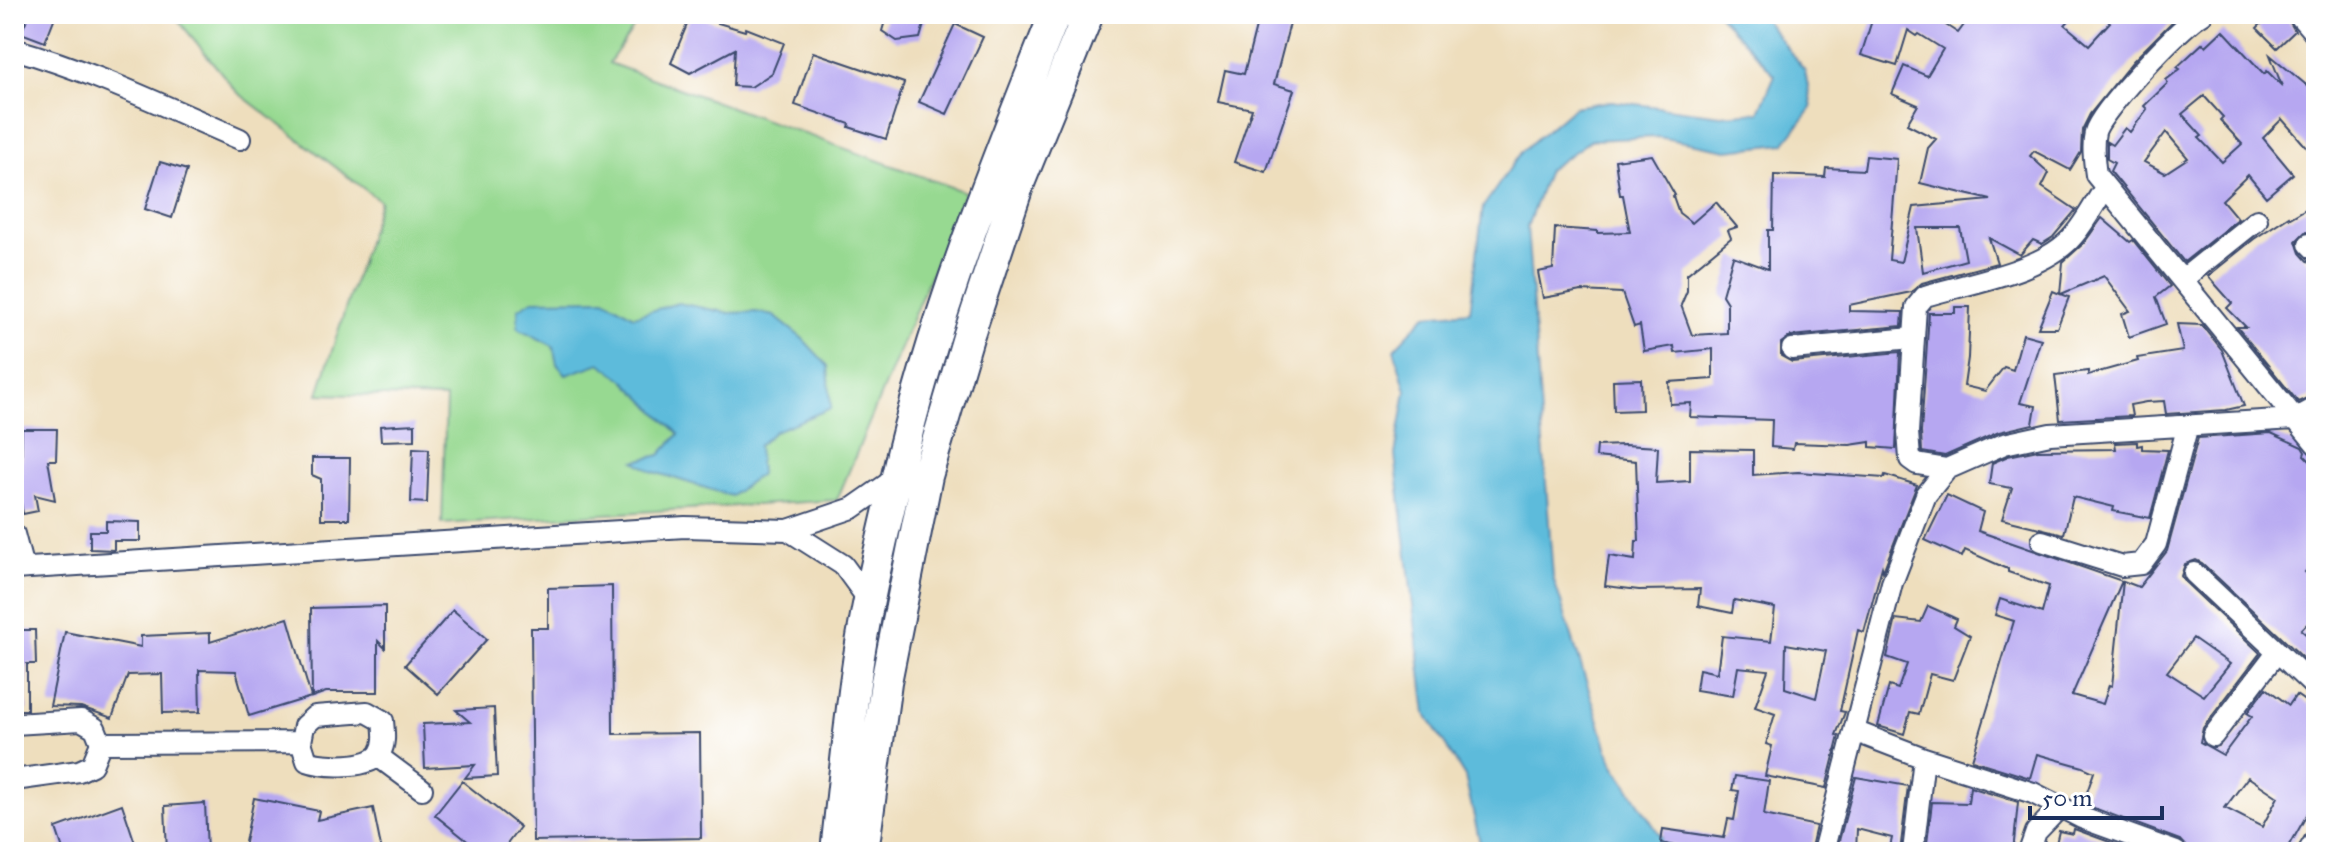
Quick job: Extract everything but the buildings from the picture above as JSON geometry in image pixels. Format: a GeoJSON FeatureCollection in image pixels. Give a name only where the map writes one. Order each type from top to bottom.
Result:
{"type":"FeatureCollection","features":[{"type":"Feature","properties":{"kind":"main road"},"geometry":{"type":"LineString","coordinates":[[836,852],[856,680],[896,478],[928,362],[997,159],[1055,14]]}},
{"type":"Feature","properties":{"kind":"main road"},"geometry":{"type":"LineString","coordinates":[[863,852],[886,682],[927,476],[968,337],[1019,183],[1088,14]]}},
{"type":"Feature","properties":{"kind":"street"},"geometry":{"type":"LineString","coordinates":[[2202,14],[2191,19],[2151,59],[2095,129],[2096,175],[2316,444]]}},
{"type":"Feature","properties":{"kind":"street"},"geometry":{"type":"LineString","coordinates":[[2298,14],[2316,35]]}},
{"type":"Feature","properties":{"kind":"street"},"geometry":{"type":"LineString","coordinates":[[14,49],[134,93],[240,139]]}},
{"type":"Feature","properties":{"kind":"street"},"geometry":{"type":"LineString","coordinates":[[1947,469],[1917,464],[1910,459],[1908,432],[1916,307],[1925,296],[2020,268],[2051,255],[2073,237],[2105,188]]}},
{"type":"Feature","properties":{"kind":"street"},"geometry":{"type":"LineString","coordinates":[[2183,279],[2257,220]]}},
{"type":"Feature","properties":{"kind":"street"},"geometry":{"type":"LineString","coordinates":[[1792,349],[1912,338]]}},
{"type":"Feature","properties":{"kind":"street"},"geometry":{"type":"LineString","coordinates":[[1823,852],[1892,583],[1926,495],[1947,469],[2004,444],[2050,434],[2294,419],[2316,407]]}},
{"type":"Feature","properties":{"kind":"street"},"geometry":{"type":"LineString","coordinates":[[2042,541],[2122,566],[2141,564],[2156,544],[2188,425]]}},
{"type":"Feature","properties":{"kind":"street"},"geometry":{"type":"LineString","coordinates":[[14,534],[18,568],[685,527],[788,530],[853,508],[896,478]]}},
{"type":"Feature","properties":{"kind":"street"},"geometry":{"type":"LineString","coordinates":[[788,530],[843,565],[870,602]]}},
{"type":"Feature","properties":{"kind":"street"},"geometry":{"type":"LineString","coordinates":[[2194,573],[2316,688]]}},
{"type":"Feature","properties":{"kind":"street"},"geometry":{"type":"LineString","coordinates":[[2213,736],[2277,652]]}},
{"type":"Feature","properties":{"kind":"street"},"geometry":{"type":"LineString","coordinates":[[367,712],[383,721],[384,744],[379,757],[367,762],[321,766],[307,761],[301,742],[304,726],[315,716],[367,712]]}},
{"type":"Feature","properties":{"kind":"street"},"geometry":{"type":"LineString","coordinates":[[14,724],[81,720],[95,728],[101,743],[92,765],[79,771],[14,780]]}},
{"type":"Feature","properties":{"kind":"street"},"geometry":{"type":"LineString","coordinates":[[1854,731],[1924,758],[2033,793],[2082,818],[2176,852]]}},
{"type":"Feature","properties":{"kind":"street"},"geometry":{"type":"LineString","coordinates":[[101,743],[301,742]]}},
{"type":"Feature","properties":{"kind":"street"},"geometry":{"type":"LineString","coordinates":[[379,757],[422,789]]}},
{"type":"Feature","properties":{"kind":"street"},"geometry":{"type":"LineString","coordinates":[[1913,852],[1924,758]]}},
{"type":"Feature","properties":{"kind":"street"},"geometry":{"type":"LineString","coordinates":[[2029,852],[2036,832],[2060,807]]}},
{"type":"Feature","properties":{"kind":"street"},"geometry":{"type":"LineString","coordinates":[[2308,852],[2316,839]]}},
{"type":"Feature","properties":{"kind":"green space"},"geometry":{"type":"Polygon","coordinates":[[[173,14],[643,14],[609,63],[965,192],[837,500],[442,524],[446,398],[318,394],[380,201],[237,92],[173,14]]]}},
{"type":"Feature","properties":{"kind":"water"},"geometry":{"type":"Polygon","coordinates":[[[1718,14],[1760,14],[1805,71],[1812,108],[1784,144],[1727,150],[1658,137],[1591,140],[1548,170],[1527,227],[1553,577],[1612,762],[1671,852],[1482,852],[1465,777],[1426,714],[1395,455],[1406,391],[1394,349],[1426,315],[1470,311],[1483,207],[1522,151],[1574,107],[1611,101],[1721,115],[1759,112],[1775,75],[1718,14]]]}},
{"type":"Feature","properties":{"kind":"water"},"geometry":{"type":"Polygon","coordinates":[[[605,299],[634,316],[678,303],[729,313],[756,312],[774,316],[802,338],[828,366],[831,408],[775,431],[758,446],[760,474],[731,496],[651,471],[635,461],[660,455],[679,434],[624,380],[600,363],[566,375],[557,364],[553,346],[518,328],[518,309],[533,300],[605,299]]]}}]}
